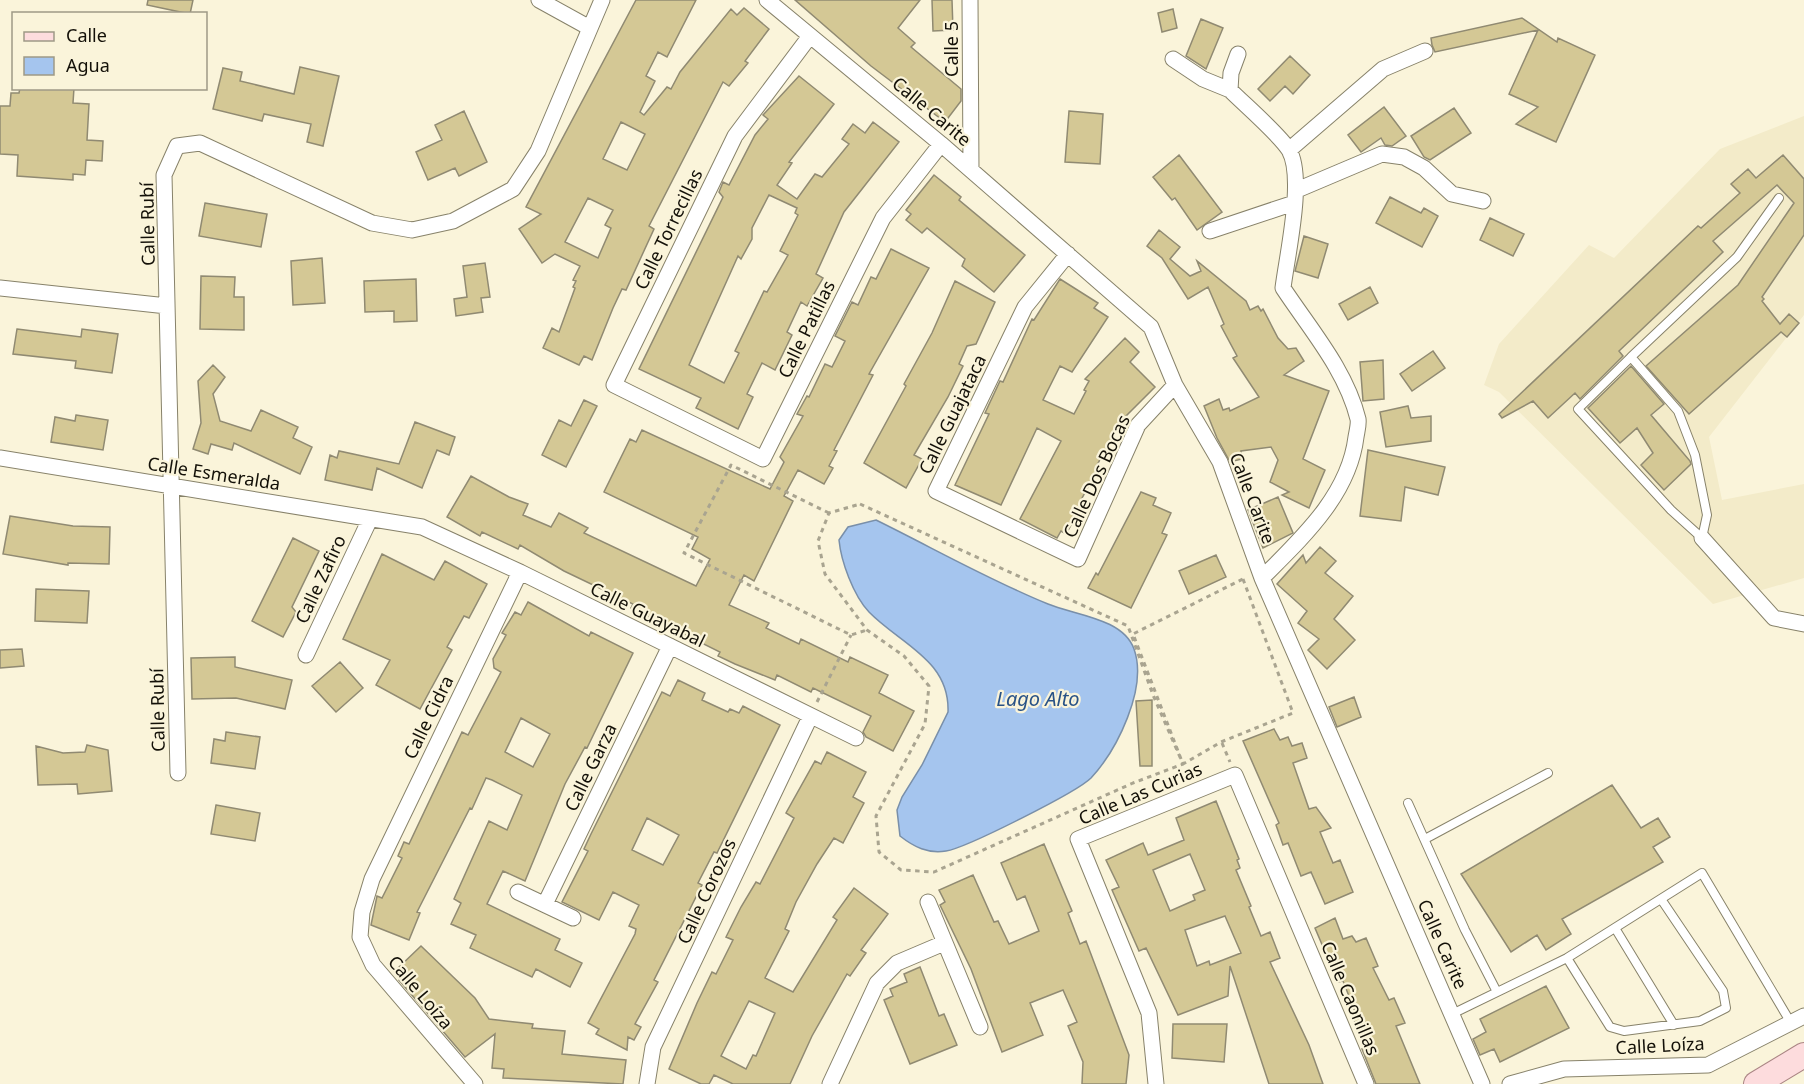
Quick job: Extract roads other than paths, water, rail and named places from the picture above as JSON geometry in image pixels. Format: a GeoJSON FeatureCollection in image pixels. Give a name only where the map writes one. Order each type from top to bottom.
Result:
{"type":"FeatureCollection","features":[{"type":"Feature","properties":{"kind":"main road"},"geometry":{"type":"LineString","coordinates":[[1756,1084],[1804,1055]]}},
{"type":"Feature","properties":{"kind":"street"},"geometry":{"type":"LineString","coordinates":[[539,0],[588,27],[602,0]]}},
{"type":"Feature","properties":{"kind":"street","name":"Calle Carite"},"geometry":{"type":"LineString","coordinates":[[767,0],[941,144],[1151,327],[1175,385],[1220,462],[1263,579],[1482,1084]]}},
{"type":"Feature","properties":{"kind":"street","name":"Calle 5"},"geometry":{"type":"LineString","coordinates":[[970,0],[971,170]]}},
{"type":"Feature","properties":{"kind":"street","name":"Calle Rubí"},"geometry":{"type":"LineString","coordinates":[[177,773],[164,175],[177,146],[200,143],[372,223],[412,230],[453,221],[513,189],[537,152],[588,27]]}},
{"type":"Feature","properties":{"kind":"street","name":"Calle Torrecillas"},"geometry":{"type":"LineString","coordinates":[[680,418],[614,386],[735,136],[810,36]]}},
{"type":"Feature","properties":{"kind":"street"},"geometry":{"type":"LineString","coordinates":[[1289,150],[1383,69],[1425,51]]}},
{"type":"Feature","properties":{"kind":"street"},"geometry":{"type":"LineString","coordinates":[[1230,90],[1231,74],[1238,54]]}},
{"type":"Feature","properties":{"kind":"street"},"geometry":{"type":"LineString","coordinates":[[1173,59],[1203,79],[1230,90],[1289,150],[1295,197],[1283,288],[1339,371],[1359,420],[1353,461],[1336,493],[1307,532],[1263,579]]}},
{"type":"Feature","properties":{"kind":"street","name":"Calle Patillas"},"geometry":{"type":"LineString","coordinates":[[680,418],[764,459],[883,218],[941,144]]}},
{"type":"Feature","properties":{"kind":"street"},"geometry":{"type":"LineString","coordinates":[[1210,231],[1295,197],[1382,154],[1404,157],[1424,168],[1452,194],[1483,201]]}},
{"type":"Feature","properties":{"kind":"street","name":"Calle Guajataca"},"geometry":{"type":"LineString","coordinates":[[1068,254],[1025,307],[936,491],[1078,559]]}},
{"type":"Feature","properties":{"kind":"street"},"geometry":{"type":"LineString","coordinates":[[0,288],[167,306]]}},
{"type":"Feature","properties":{"kind":"street","name":"Calle Dos Bocas"},"geometry":{"type":"LineString","coordinates":[[1078,559],[1138,425],[1175,385]]}},
{"type":"Feature","properties":{"kind":"street","name":"Calle Esmeralda"},"geometry":{"type":"LineString","coordinates":[[0,458],[422,527]]}},
{"type":"Feature","properties":{"kind":"street","name":"Calle Zafiro"},"geometry":{"type":"LineString","coordinates":[[306,655],[370,519]]}},
{"type":"Feature","properties":{"kind":"street","name":"Calle Guayabal"},"geometry":{"type":"LineString","coordinates":[[422,527],[520,572],[856,738]]}},
{"type":"Feature","properties":{"kind":"street"},"geometry":{"type":"LineString","coordinates":[[1702,538],[1774,618],[1804,624]]}},
{"type":"Feature","properties":{"kind":"street","name":"Calle Cidra"},"geometry":{"type":"LineString","coordinates":[[372,879],[520,572]]}},
{"type":"Feature","properties":{"kind":"street","name":"Calle Garza"},"geometry":{"type":"LineString","coordinates":[[545,904],[669,646]]}},
{"type":"Feature","properties":{"kind":"street","name":"Calle Corozos"},"geometry":{"type":"LineString","coordinates":[[647,1084],[653,1047],[810,717]]}},
{"type":"Feature","properties":{"kind":"street","name":"Calle Las Curias"},"geometry":{"type":"LineString","coordinates":[[1156,1084],[1149,1013],[1078,838],[1235,775],[1300,928]]}},
{"type":"Feature","properties":{"kind":"street","name":"Calle Loíza"},"geometry":{"type":"LineString","coordinates":[[372,879],[362,912],[360,938],[373,965],[476,1084]]}},
{"type":"Feature","properties":{"kind":"street"},"geometry":{"type":"LineString","coordinates":[[518,892],[573,918]]}},
{"type":"Feature","properties":{"kind":"street"},"geometry":{"type":"LineString","coordinates":[[928,902],[980,1026]]}},
{"type":"Feature","properties":{"kind":"street","name":"Calle Caonillas"},"geometry":{"type":"LineString","coordinates":[[1300,928],[1366,1084]]}},
{"type":"Feature","properties":{"kind":"street"},"geometry":{"type":"LineString","coordinates":[[830,1084],[877,983],[897,963],[944,944]]}},
{"type":"Feature","properties":{"kind":"street","name":"Calle Loíza"},"geometry":{"type":"LineString","coordinates":[[1510,1084],[1564,1069],[1708,1065],[1798,1020]]}},
{"type":"Feature","properties":{"kind":"lane"},"geometry":{"type":"LineString","coordinates":[[1631,357],[1678,411],[1697,465],[1707,515],[1702,538],[1671,510],[1578,409],[1631,357],[1737,258],[1779,198]]}},
{"type":"Feature","properties":{"kind":"lane"},"geometry":{"type":"LineString","coordinates":[[1425,839],[1548,773]]}},
{"type":"Feature","properties":{"kind":"lane"},"geometry":{"type":"LineString","coordinates":[[1408,803],[1465,930],[1497,992]]}},
{"type":"Feature","properties":{"kind":"lane"},"geometry":{"type":"LineString","coordinates":[[1452,1014],[1567,958],[1702,873],[1798,1020]]}},
{"type":"Feature","properties":{"kind":"lane"},"geometry":{"type":"LineString","coordinates":[[1567,958],[1610,1027],[1624,1031],[1700,1021],[1726,1008],[1723,991],[1662,899]]}},
{"type":"Feature","properties":{"kind":"lane"},"geometry":{"type":"LineString","coordinates":[[1615,928],[1674,1025]]}},
{"type":"Feature","properties":{"kind":"water","name":"Lago Alto"},"geometry":{"type":"Polygon","coordinates":[[[876,520],[1026,595],[1109,624],[1120,630],[1134,649],[1137,682],[1128,718],[1111,752],[1091,778],[1021,819],[946,851],[921,849],[900,836],[897,810],[902,797],[922,765],[948,712],[941,679],[932,666],[921,654],[869,612],[858,597],[849,578],[839,540],[848,527],[876,520]]]}}]}
